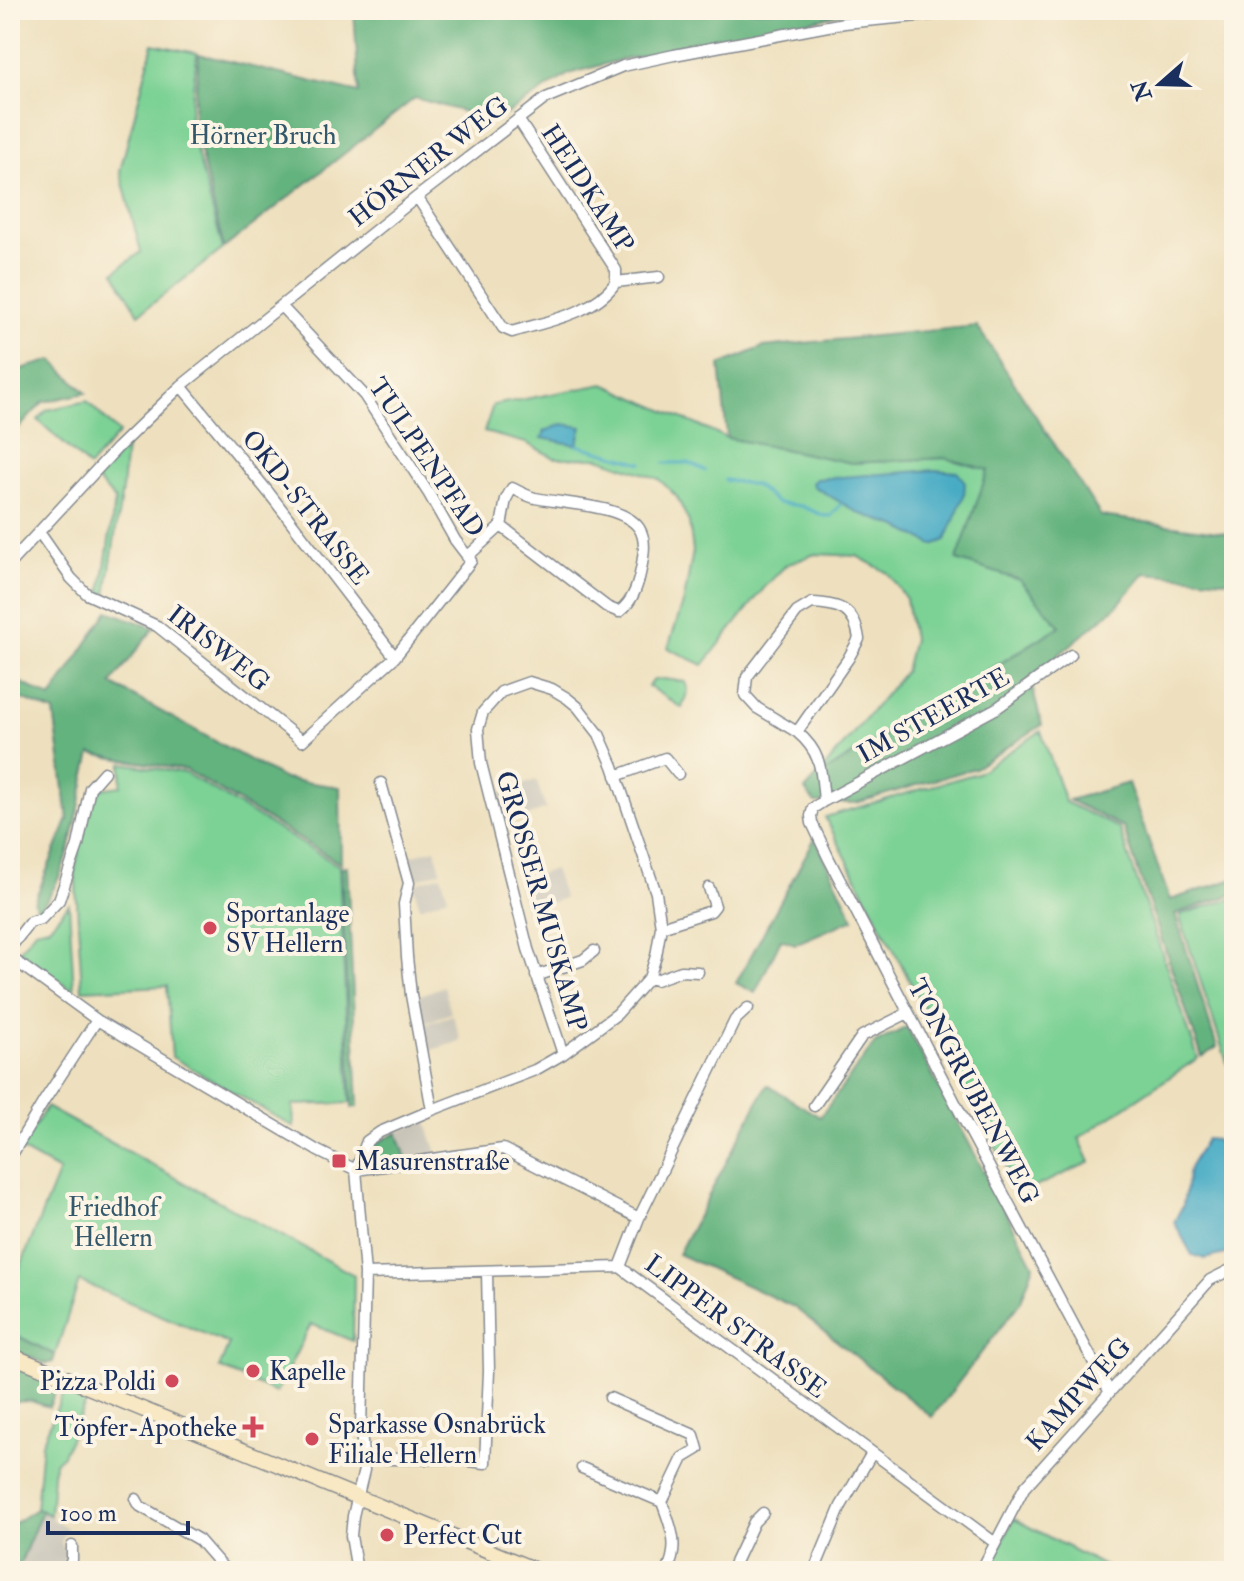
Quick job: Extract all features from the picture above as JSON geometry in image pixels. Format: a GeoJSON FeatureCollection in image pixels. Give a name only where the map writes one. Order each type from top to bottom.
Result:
{"type":"FeatureCollection","features":[{"type":"Feature","properties":{"kind":"main road"},"geometry":{"type":"LineString","coordinates":[[10,1355],[538,1571]]}},
{"type":"Feature","properties":{"kind":"street","name":"HÖRNER WEG"},"geometry":{"type":"LineString","coordinates":[[10,563],[117,448],[181,386],[546,98],[623,66],[844,23],[982,10]]}},
{"type":"Feature","properties":{"kind":"street","name":"HEIDKAMP"},"geometry":{"type":"LineString","coordinates":[[417,197],[503,328],[512,332],[581,310],[609,291],[616,282],[616,270],[518,119]]}},
{"type":"Feature","properties":{"kind":"street","name":"HEIDKAMP"},"geometry":{"type":"LineString","coordinates":[[616,282],[659,277]]}},
{"type":"Feature","properties":{"kind":"street","name":"TULPENPFAD"},"geometry":{"type":"LineString","coordinates":[[281,306],[364,395],[469,559]]}},
{"type":"Feature","properties":{"kind":"street","name":"OKD-STRASSE"},"geometry":{"type":"LineString","coordinates":[[181,386],[269,493],[395,657]]}},
{"type":"Feature","properties":{"kind":"street"},"geometry":{"type":"LineString","coordinates":[[395,657],[469,559],[501,526],[506,499],[512,488],[530,497],[596,507],[630,520],[640,530],[645,546],[630,605],[619,612],[607,607],[501,526]]}},
{"type":"Feature","properties":{"kind":"street","name":"IRISWEG"},"geometry":{"type":"LineString","coordinates":[[39,532],[71,578],[87,594],[157,626],[302,741],[395,657]]}},
{"type":"Feature","properties":{"kind":"street"},"geometry":{"type":"LineString","coordinates":[[797,732],[859,639],[854,619],[841,607],[812,603],[797,612],[747,677],[745,695],[757,708],[797,732],[812,745],[820,763],[824,801]]}},
{"type":"Feature","properties":{"kind":"street","name":"IM STEERTE"},"geometry":{"type":"LineString","coordinates":[[813,808],[997,708],[1071,655]]}},
{"type":"Feature","properties":{"kind":"street","name":"GROSSER MUSKAMP"},"geometry":{"type":"LineString","coordinates":[[356,1170],[367,1141],[380,1132],[535,1070],[563,1054],[617,1014],[649,978],[661,927],[656,893],[599,734],[578,707],[552,689],[529,682],[501,692],[483,712],[478,729],[481,763],[495,827],[536,976],[563,1054]]}},
{"type":"Feature","properties":{"kind":"street"},"geometry":{"type":"LineString","coordinates":[[616,776],[665,758],[678,774]]}},
{"type":"Feature","properties":{"kind":"street"},"geometry":{"type":"LineString","coordinates":[[10,948],[30,922],[41,919],[59,900],[78,845],[90,788],[104,772]]}},
{"type":"Feature","properties":{"kind":"street"},"geometry":{"type":"LineString","coordinates":[[381,783],[409,883],[404,904],[407,957],[432,1110]]}},
{"type":"Feature","properties":{"kind":"street","name":"TONGRUBENWEG"},"geometry":{"type":"LineString","coordinates":[[813,808],[812,823],[908,1013],[1109,1391]]}},
{"type":"Feature","properties":{"kind":"street"},"geometry":{"type":"LineString","coordinates":[[661,927],[711,911],[715,906],[709,888]]}},
{"type":"Feature","properties":{"kind":"street"},"geometry":{"type":"LineString","coordinates":[[536,976],[583,960],[594,951]]}},
{"type":"Feature","properties":{"kind":"street"},"geometry":{"type":"LineString","coordinates":[[10,957],[97,1020],[318,1151],[356,1170],[503,1149],[639,1218]]}},
{"type":"Feature","properties":{"kind":"street"},"geometry":{"type":"LineString","coordinates":[[649,978],[656,980],[681,971],[698,972]]}},
{"type":"Feature","properties":{"kind":"street"},"geometry":{"type":"LineString","coordinates":[[620,1267],[639,1218],[735,1020],[748,1008]]}},
{"type":"Feature","properties":{"kind":"street"},"geometry":{"type":"LineString","coordinates":[[814,1106],[862,1036],[908,1013]]}},
{"type":"Feature","properties":{"kind":"street"},"geometry":{"type":"LineString","coordinates":[[10,1158],[97,1020]]}},
{"type":"Feature","properties":{"kind":"street"},"geometry":{"type":"LineString","coordinates":[[356,1170],[365,1274],[361,1428],[364,1479],[353,1516],[351,1536],[357,1571]]}},
{"type":"Feature","properties":{"kind":"street","name":"LIPPER STRASSE"},"geometry":{"type":"LineString","coordinates":[[365,1274],[620,1267],[994,1542]]}},
{"type":"Feature","properties":{"kind":"street","name":"KAMPWEG"},"geometry":{"type":"LineString","coordinates":[[981,1571],[1024,1488],[1210,1280],[1234,1268]]}},
{"type":"Feature","properties":{"kind":"street"},"geometry":{"type":"LineString","coordinates":[[364,1459],[453,1459],[485,1463],[489,1371],[487,1271]]}},
{"type":"Feature","properties":{"kind":"street"},"geometry":{"type":"LineString","coordinates":[[610,1398],[694,1435],[698,1449],[683,1458],[662,1502],[676,1550],[667,1571]]}},
{"type":"Feature","properties":{"kind":"street"},"geometry":{"type":"LineString","coordinates":[[814,1571],[841,1506],[872,1453]]}},
{"type":"Feature","properties":{"kind":"street"},"geometry":{"type":"LineString","coordinates":[[582,1468],[662,1502]]}},
{"type":"Feature","properties":{"kind":"street"},"geometry":{"type":"LineString","coordinates":[[136,1499],[140,1506],[199,1540],[226,1571]]}},
{"type":"Feature","properties":{"kind":"street"},"geometry":{"type":"LineString","coordinates":[[731,1571],[754,1522],[763,1513]]}},
{"type":"Feature","properties":{"kind":"street"},"geometry":{"type":"LineString","coordinates":[[67,1571],[72,1560],[72,1546]]}},
{"type":"Feature","properties":{"kind":"shaded area"},"geometry":{"type":"Polygon","coordinates":[[[536,780],[546,809],[502,825],[494,795],[536,780]]]}},
{"type":"Feature","properties":{"kind":"shaded area"},"geometry":{"type":"Polygon","coordinates":[[[435,849],[441,871],[412,881],[404,858],[435,849]]]}},
{"type":"Feature","properties":{"kind":"shaded area"},"geometry":{"type":"Polygon","coordinates":[[[554,869],[564,898],[527,911],[517,882],[554,869]]]}},
{"type":"Feature","properties":{"kind":"shaded area"},"geometry":{"type":"Polygon","coordinates":[[[441,875],[448,897],[420,907],[413,884],[441,875]]]}},
{"type":"Feature","properties":{"kind":"shaded area"},"geometry":{"type":"Polygon","coordinates":[[[444,986],[451,1013],[423,1023],[418,996],[444,986]]]}},
{"type":"Feature","properties":{"kind":"shaded area"},"geometry":{"type":"Polygon","coordinates":[[[453,1015],[461,1041],[428,1051],[422,1025],[453,1015]]]}},
{"type":"Feature","properties":{"kind":"shaded area"},"geometry":{"type":"Polygon","coordinates":[[[426,1121],[437,1153],[406,1158],[397,1132],[426,1121]]]}},
{"type":"Feature","properties":{"kind":"shaded area"},"geometry":{"type":"Polygon","coordinates":[[[42,1511],[67,1527],[61,1542],[67,1557],[60,1571],[17,1571],[42,1511]]]}},
{"type":"Feature","properties":{"kind":"green space","name":"Hörner Bruch"},"geometry":{"type":"Polygon","coordinates":[[[354,10],[844,10],[845,13],[747,36],[620,60],[569,74],[496,121],[415,98],[224,248],[193,123],[199,54],[359,93],[354,10]]]}},
{"type":"Feature","properties":{"kind":"green space"},"geometry":{"type":"Polygon","coordinates":[[[153,44],[197,53],[189,124],[223,249],[139,314],[114,272],[141,252],[120,171],[153,44]]]}},
{"type":"Feature","properties":{"kind":"green space"},"geometry":{"type":"Polygon","coordinates":[[[977,326],[1101,516],[1234,534],[1234,581],[1145,573],[1117,606],[1030,679],[1042,725],[975,768],[856,803],[815,803],[805,790],[816,778],[1060,626],[1020,580],[957,560],[988,470],[945,458],[852,463],[727,438],[720,365],[763,347],[977,326]]]}},
{"type":"Feature","properties":{"kind":"green space"},"geometry":{"type":"Polygon","coordinates":[[[53,360],[86,393],[43,402],[10,438],[10,372],[53,360]]]}},
{"type":"Feature","properties":{"kind":"green space"},"geometry":{"type":"Polygon","coordinates":[[[604,384],[727,438],[852,463],[945,458],[988,470],[957,560],[1020,580],[1060,626],[816,778],[905,671],[913,639],[906,599],[888,573],[857,556],[815,554],[786,565],[703,665],[668,648],[684,600],[693,551],[689,522],[677,497],[659,479],[599,458],[555,458],[526,443],[484,432],[493,405],[604,384]]]}},
{"type":"Feature","properties":{"kind":"green space"},"geometry":{"type":"Polygon","coordinates":[[[87,401],[119,433],[89,467],[38,420],[47,410],[87,401]]]}},
{"type":"Feature","properties":{"kind":"green space"},"geometry":{"type":"Polygon","coordinates":[[[126,446],[106,595],[101,593],[115,500],[96,479],[126,446]]]}},
{"type":"Feature","properties":{"kind":"green space"},"geometry":{"type":"Polygon","coordinates":[[[108,611],[154,628],[111,684],[284,779],[340,787],[341,864],[186,770],[91,754],[67,856],[60,876],[38,911],[34,902],[68,819],[54,712],[10,694],[10,677],[51,698],[108,611]]]}},
{"type":"Feature","properties":{"kind":"green space"},"geometry":{"type":"Polygon","coordinates":[[[654,680],[685,682],[688,690],[682,708],[648,686],[654,680]]]}},
{"type":"Feature","properties":{"kind":"green space"},"geometry":{"type":"Polygon","coordinates":[[[1041,731],[1065,802],[1119,828],[1198,1058],[1079,1138],[1090,1162],[1020,1194],[825,817],[977,773],[1041,731]]]}},
{"type":"Feature","properties":{"kind":"green space","name":"Sportanlage SV Hellern"},"geometry":{"type":"Polygon","coordinates":[[[122,763],[185,773],[339,866],[350,1103],[293,1105],[294,1127],[172,1057],[167,986],[82,990],[75,869],[93,790],[121,786],[122,763]]]}},
{"type":"Feature","properties":{"kind":"green space"},"geometry":{"type":"Polygon","coordinates":[[[1128,783],[1170,900],[1234,879],[1234,894],[1175,914],[1217,1047],[1202,1057],[1123,827],[1069,800],[1128,783]]]}},
{"type":"Feature","properties":{"kind":"green space"},"geometry":{"type":"Polygon","coordinates":[[[815,838],[854,919],[795,944],[781,939],[755,993],[736,983],[815,838]]]}},
{"type":"Feature","properties":{"kind":"green space"},"geometry":{"type":"Polygon","coordinates":[[[347,866],[358,1106],[352,1108],[341,867],[347,866]]]}},
{"type":"Feature","properties":{"kind":"green space"},"geometry":{"type":"Polygon","coordinates":[[[1234,898],[1234,1084],[1179,915],[1234,898]]]}},
{"type":"Feature","properties":{"kind":"green space"},"geometry":{"type":"Polygon","coordinates":[[[69,904],[74,991],[19,951],[35,930],[49,927],[69,904]]]}},
{"type":"Feature","properties":{"kind":"green space"},"geometry":{"type":"Polygon","coordinates":[[[907,1027],[1034,1265],[1021,1301],[932,1417],[794,1307],[678,1254],[767,1085],[820,1117],[875,1043],[907,1027]]]}},
{"type":"Feature","properties":{"kind":"green space","name":"Friedhof Hellern"},"geometry":{"type":"Polygon","coordinates":[[[46,1107],[354,1275],[353,1341],[311,1324],[276,1393],[219,1368],[229,1344],[79,1281],[55,1355],[10,1332],[10,1293],[59,1171],[21,1150],[46,1107]]]}},
{"type":"Feature","properties":{"kind":"green space"},"geometry":{"type":"Polygon","coordinates":[[[397,1132],[406,1158],[375,1162],[370,1158],[373,1145],[397,1132]]]}},
{"type":"Feature","properties":{"kind":"green space"},"geometry":{"type":"Polygon","coordinates":[[[10,1332],[55,1355],[53,1362],[46,1364],[10,1349],[10,1332]]]}},
{"type":"Feature","properties":{"kind":"green space"},"geometry":{"type":"Polygon","coordinates":[[[10,1360],[60,1381],[49,1407],[31,1401],[10,1402],[10,1360]]]}},
{"type":"Feature","properties":{"kind":"green space"},"geometry":{"type":"Polygon","coordinates":[[[67,1384],[90,1393],[63,1455],[54,1463],[50,1515],[36,1509],[42,1443],[67,1384]]]}},
{"type":"Feature","properties":{"kind":"green space"},"geometry":{"type":"Polygon","coordinates":[[[36,1509],[42,1511],[17,1571],[10,1571],[10,1526],[36,1509]]]}},
{"type":"Feature","properties":{"kind":"green space"},"geometry":{"type":"Polygon","coordinates":[[[1014,1519],[1114,1571],[988,1571],[1014,1519]]]}},
{"type":"Feature","properties":{"kind":"water"},"geometry":{"type":"Polygon","coordinates":[[[563,424],[582,427],[577,445],[542,438],[545,431],[563,424]]]}},
{"type":"Feature","properties":{"kind":"water"},"geometry":{"type":"Polygon","coordinates":[[[935,470],[957,472],[965,482],[964,495],[946,540],[933,545],[898,527],[859,513],[812,483],[816,479],[935,470]]]}},
{"type":"Feature","properties":{"kind":"water"},"geometry":{"type":"Polygon","coordinates":[[[1206,1139],[1216,1140],[1234,1166],[1234,1252],[1205,1259],[1192,1255],[1174,1222],[1183,1205],[1189,1168],[1206,1139]]]}},
{"type":"Feature","properties":{"kind":"waterway"},"geometry":{"type":"LineString","coordinates":[[577,445],[642,463]]}},
{"type":"Feature","properties":{"kind":"waterway"},"geometry":{"type":"LineString","coordinates":[[664,463],[689,463],[705,471]]}},
{"type":"Feature","properties":{"kind":"waterway"},"geometry":{"type":"LineString","coordinates":[[725,480],[755,485],[777,503],[801,506],[825,516],[831,516],[841,504]]}},
{"type":"Feature","properties":{"kind":"place","name":"Sportanlage SV Hellern"},"geometry":{"type":"Point","coordinates":[210,928]}},
{"type":"Feature","properties":{"kind":"place","name":"Masurenstraße"},"geometry":{"type":"Point","coordinates":[339,1161]}},
{"type":"Feature","properties":{"kind":"place","name":"Kapelle"},"geometry":{"type":"Point","coordinates":[253,1371]}},
{"type":"Feature","properties":{"kind":"place","name":"Pizza Poldi"},"geometry":{"type":"Point","coordinates":[172,1381]}},
{"type":"Feature","properties":{"kind":"place","name":"Töpfer-Apotheke"},"geometry":{"type":"Point","coordinates":[253,1427]}},
{"type":"Feature","properties":{"kind":"place","name":"Sparkasse Osnabrück Filiale Hellern"},"geometry":{"type":"Point","coordinates":[312,1439]}},
{"type":"Feature","properties":{"kind":"place","name":"Perfect Cut"},"geometry":{"type":"Point","coordinates":[387,1535]}}]}
